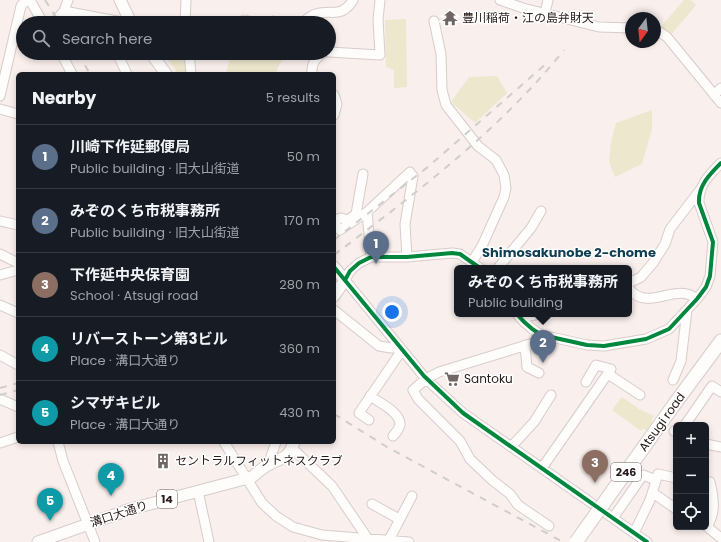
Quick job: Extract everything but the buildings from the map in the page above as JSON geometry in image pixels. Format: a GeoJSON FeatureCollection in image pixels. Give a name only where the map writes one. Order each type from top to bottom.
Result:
{"type":"FeatureCollection","features":[{"type":"Feature","properties":{"kind":"highway","name":"Atsugi road"},"geometry":{"type":"LineString","coordinates":[[586,542],[721,341]]}},
{"type":"Feature","properties":{"kind":"highway","name":"Atsugi road"},"geometry":{"type":"LineString","coordinates":[[576,542],[679,404],[721,354]]}},
{"type":"Feature","properties":{"kind":"main road"},"geometry":{"type":"LineString","coordinates":[[124,3],[129,16]]}},
{"type":"Feature","properties":{"kind":"main road"},"geometry":{"type":"LineString","coordinates":[[156,60],[165,72]]}},
{"type":"Feature","properties":{"kind":"main road"},"geometry":{"type":"LineString","coordinates":[[336,269],[345,280],[336,293]]}},
{"type":"Feature","properties":{"kind":"main road","name":"14"},"geometry":{"type":"LineString","coordinates":[[248,478],[268,465],[283,459],[293,445]]}},
{"type":"Feature","properties":{"kind":"main road","name":"溝口大通り"},"geometry":{"type":"LineString","coordinates":[[38,542],[131,509],[248,478]]}},
{"type":"Feature","properties":{"kind":"street"},"geometry":{"type":"LineString","coordinates":[[19,16],[21,6],[26,0]]}},
{"type":"Feature","properties":{"kind":"street"},"geometry":{"type":"LineString","coordinates":[[30,0],[40,16]]}},
{"type":"Feature","properties":{"kind":"street"},"geometry":{"type":"LineString","coordinates":[[59,16],[64,11],[68,0]]}},
{"type":"Feature","properties":{"kind":"street"},"geometry":{"type":"LineString","coordinates":[[185,16],[186,0]]}},
{"type":"Feature","properties":{"kind":"street"},"geometry":{"type":"LineString","coordinates":[[313,16],[316,14],[334,14],[345,10],[353,0]]}},
{"type":"Feature","properties":{"kind":"street"},"geometry":{"type":"LineString","coordinates":[[336,52],[380,55],[378,20],[380,0]]}},
{"type":"Feature","properties":{"kind":"street"},"geometry":{"type":"LineString","coordinates":[[500,0],[505,3],[599,27],[625,28]]}},
{"type":"Feature","properties":{"kind":"street"},"geometry":{"type":"LineString","coordinates":[[545,13],[548,0]]}},
{"type":"Feature","properties":{"kind":"street"},"geometry":{"type":"LineString","coordinates":[[64,11],[86,16]]}},
{"type":"Feature","properties":{"kind":"street"},"geometry":{"type":"LineString","coordinates":[[434,21],[441,54],[442,90],[446,105],[478,146],[496,160],[504,176],[506,188],[504,197],[482,246],[472,262]]}},
{"type":"Feature","properties":{"kind":"street"},"geometry":{"type":"LineString","coordinates":[[0,96],[16,27]]}},
{"type":"Feature","properties":{"kind":"street"},"geometry":{"type":"LineString","coordinates":[[661,31],[721,103]]}},
{"type":"Feature","properties":{"kind":"street"},"geometry":{"type":"LineString","coordinates":[[65,60],[71,72]]}},
{"type":"Feature","properties":{"kind":"street"},"geometry":{"type":"LineString","coordinates":[[120,60],[126,72]]}},
{"type":"Feature","properties":{"kind":"street"},"geometry":{"type":"LineString","coordinates":[[190,60],[191,72]]}},
{"type":"Feature","properties":{"kind":"street"},"geometry":{"type":"LineString","coordinates":[[312,72],[314,60]]}},
{"type":"Feature","properties":{"kind":"street"},"geometry":{"type":"LineString","coordinates":[[714,95],[721,88]]}},
{"type":"Feature","properties":{"kind":"street"},"geometry":{"type":"LineString","coordinates":[[0,109],[16,113]]}},
{"type":"Feature","properties":{"kind":"street"},"geometry":{"type":"LineString","coordinates":[[632,282],[641,277],[653,263],[665,244],[670,229],[700,190],[704,182],[721,163]]}},
{"type":"Feature","properties":{"kind":"street"},"geometry":{"type":"LineString","coordinates":[[336,221],[341,218],[348,220],[356,214],[363,174]]}},
{"type":"Feature","properties":{"kind":"street"},"geometry":{"type":"LineString","coordinates":[[336,225],[340,230],[367,212],[412,174],[405,224],[408,257]]}},
{"type":"Feature","properties":{"kind":"street"},"geometry":{"type":"LineString","coordinates":[[520,317],[545,337],[604,346],[646,339],[669,329],[697,299],[706,287],[710,276],[713,242],[699,203],[700,190]]}},
{"type":"Feature","properties":{"kind":"street"},"geometry":{"type":"LineString","coordinates":[[367,212],[371,257]]}},
{"type":"Feature","properties":{"kind":"street"},"geometry":{"type":"LineString","coordinates":[[500,265],[531,228],[541,212]]}},
{"type":"Feature","properties":{"kind":"street"},"geometry":{"type":"LineString","coordinates":[[0,221],[16,225]]}},
{"type":"Feature","properties":{"kind":"street"},"geometry":{"type":"LineString","coordinates":[[476,265],[460,254],[452,252],[408,257],[371,257],[359,263],[350,271],[345,280],[426,379],[463,413],[647,542]]}},
{"type":"Feature","properties":{"kind":"street"},"geometry":{"type":"LineString","coordinates":[[0,254],[16,262]]}},
{"type":"Feature","properties":{"kind":"street"},"geometry":{"type":"LineString","coordinates":[[0,275],[16,271]]}},
{"type":"Feature","properties":{"kind":"street"},"geometry":{"type":"LineString","coordinates":[[632,292],[638,298],[645,299],[672,294],[693,296],[697,299]]}},
{"type":"Feature","properties":{"kind":"street"},"geometry":{"type":"LineString","coordinates":[[0,304],[16,313]]}},
{"type":"Feature","properties":{"kind":"street"},"geometry":{"type":"LineString","coordinates":[[673,380],[681,361],[687,310]]}},
{"type":"Feature","properties":{"kind":"street"},"geometry":{"type":"LineString","coordinates":[[336,312],[379,346],[401,348]]}},
{"type":"Feature","properties":{"kind":"street"},"geometry":{"type":"LineString","coordinates":[[545,337],[540,341],[439,372],[426,379],[413,390],[418,399],[460,442],[470,459],[492,480],[510,494],[518,505],[549,526]]}},
{"type":"Feature","properties":{"kind":"street"},"geometry":{"type":"LineString","coordinates":[[525,345],[527,367],[539,373]]}},
{"type":"Feature","properties":{"kind":"street"},"geometry":{"type":"LineString","coordinates":[[369,420],[359,413],[401,348]]}},
{"type":"Feature","properties":{"kind":"street"},"geometry":{"type":"LineString","coordinates":[[0,355],[16,364]]}},
{"type":"Feature","properties":{"kind":"street"},"geometry":{"type":"LineString","coordinates":[[542,468],[611,369],[596,365],[586,382]]}},
{"type":"Feature","properties":{"kind":"street"},"geometry":{"type":"LineString","coordinates":[[608,374],[640,395]]}},
{"type":"Feature","properties":{"kind":"street"},"geometry":{"type":"LineString","coordinates":[[686,422],[712,386],[721,392]]}},
{"type":"Feature","properties":{"kind":"street"},"geometry":{"type":"LineString","coordinates":[[511,447],[534,422],[551,395]]}},
{"type":"Feature","properties":{"kind":"street"},"geometry":{"type":"LineString","coordinates":[[370,396],[395,414],[399,420],[400,426],[394,436]]}},
{"type":"Feature","properties":{"kind":"street"},"geometry":{"type":"LineString","coordinates":[[0,399],[16,406]]}},
{"type":"Feature","properties":{"kind":"street"},"geometry":{"type":"LineString","coordinates":[[0,443],[16,438]]}},
{"type":"Feature","properties":{"kind":"street"},"geometry":{"type":"LineString","coordinates":[[59,444],[63,461],[95,542]]}},
{"type":"Feature","properties":{"kind":"street"},"geometry":{"type":"LineString","coordinates":[[225,444],[248,478],[254,490],[267,507],[293,527],[316,534],[365,540],[409,542]]}},
{"type":"Feature","properties":{"kind":"street"},"geometry":{"type":"LineString","coordinates":[[268,465],[275,444]]}},
{"type":"Feature","properties":{"kind":"street"},"geometry":{"type":"LineString","coordinates":[[293,445],[332,486],[365,540]]}},
{"type":"Feature","properties":{"kind":"street"},"geometry":{"type":"LineString","coordinates":[[709,445],[721,447]]}},
{"type":"Feature","properties":{"kind":"street"},"geometry":{"type":"LineString","coordinates":[[634,533],[653,493],[658,474],[673,477]]}},
{"type":"Feature","properties":{"kind":"street"},"geometry":{"type":"LineString","coordinates":[[613,518],[643,475],[656,480]]}},
{"type":"Feature","properties":{"kind":"street"},"geometry":{"type":"LineString","coordinates":[[709,482],[714,509],[713,517],[709,524]]}},
{"type":"Feature","properties":{"kind":"street"},"geometry":{"type":"LineString","coordinates":[[198,491],[209,542]]}},
{"type":"Feature","properties":{"kind":"street"},"geometry":{"type":"LineString","coordinates":[[653,493],[673,507]]}},
{"type":"Feature","properties":{"kind":"street"},"geometry":{"type":"LineString","coordinates":[[389,540],[412,496]]}},
{"type":"Feature","properties":{"kind":"street"},"geometry":{"type":"LineString","coordinates":[[372,504],[399,519]]}},
{"type":"Feature","properties":{"kind":"street"},"geometry":{"type":"LineString","coordinates":[[709,529],[721,538]]}},
{"type":"Feature","properties":{"kind":"shaded area"},"geometry":{"type":"Polygon","coordinates":[[[684,0],[691,0],[696,5],[670,36],[661,29],[661,27],[684,0]]]}},
{"type":"Feature","properties":{"kind":"shaded area"},"geometry":{"type":"Polygon","coordinates":[[[406,19],[407,87],[394,88],[394,70],[386,67],[385,20],[406,19]]]}},
{"type":"Feature","properties":{"kind":"shaded area"},"geometry":{"type":"Polygon","coordinates":[[[168,60],[188,60],[190,72],[177,72],[168,60]]]}},
{"type":"Feature","properties":{"kind":"shaded area"},"geometry":{"type":"Polygon","coordinates":[[[229,60],[282,60],[277,72],[226,72],[229,60]]]}},
{"type":"Feature","properties":{"kind":"shaded area"},"geometry":{"type":"Polygon","coordinates":[[[497,76],[507,93],[475,123],[451,102],[469,77],[497,76]]]}},
{"type":"Feature","properties":{"kind":"shaded area"},"geometry":{"type":"Polygon","coordinates":[[[652,110],[652,129],[642,164],[615,177],[609,162],[611,142],[616,123],[652,110]]]}},
{"type":"Feature","properties":{"kind":"shaded area"},"geometry":{"type":"Polygon","coordinates":[[[622,397],[639,409],[654,416],[651,420],[653,422],[647,431],[643,428],[641,431],[612,410],[622,397]]]}},
{"type":"Feature","properties":{"kind":"railway"},"geometry":{"type":"LineString","coordinates":[[45,0],[55,16]]}},
{"type":"Feature","properties":{"kind":"railway"},"geometry":{"type":"LineString","coordinates":[[336,253],[426,184],[485,134],[513,107],[564,50]]}},
{"type":"Feature","properties":{"kind":"railway"},"geometry":{"type":"LineString","coordinates":[[82,60],[89,72]]}},
{"type":"Feature","properties":{"kind":"railway"},"geometry":{"type":"LineString","coordinates":[[336,238],[429,166],[547,63]]}},
{"type":"Feature","properties":{"kind":"railway"},"geometry":{"type":"LineString","coordinates":[[0,388],[16,384]]}},
{"type":"Feature","properties":{"kind":"railway"},"geometry":{"type":"LineString","coordinates":[[0,395],[16,391]]}},
{"type":"Feature","properties":{"kind":"railway"},"geometry":{"type":"LineString","coordinates":[[336,415],[387,447],[563,542]]}},
{"type":"Feature","properties":{"kind":"cycle path"},"geometry":{"type":"LineString","coordinates":[[520,317],[542,335],[587,345],[604,346],[646,339],[669,329],[697,299],[706,287],[710,276],[713,242],[699,203],[699,197],[705,181],[721,163]]}},
{"type":"Feature","properties":{"kind":"cycle path"},"geometry":{"type":"LineString","coordinates":[[345,280],[350,271],[359,263],[371,257],[407,257],[452,253],[460,254],[476,265]]}},
{"type":"Feature","properties":{"kind":"cycle path"},"geometry":{"type":"LineString","coordinates":[[336,269],[424,376],[463,413],[647,542]]}},
{"type":"Feature","properties":{"kind":"place","name":"豊川稲荷・江の島弁財天"},"geometry":{"type":"Point","coordinates":[450,18]}},
{"type":"Feature","properties":{"kind":"place","name":"川崎下作延郵便局"},"geometry":{"type":"Point","coordinates":[376,264]}},
{"type":"Feature","properties":{"kind":"place","name":"みぞのくち市税事務所"},"geometry":{"type":"Point","coordinates":[543,363]}},
{"type":"Feature","properties":{"kind":"place","name":"Santoku"},"geometry":{"type":"Point","coordinates":[452,379]}},
{"type":"Feature","properties":{"kind":"place","name":"セントラルフィットネスクラブ"},"geometry":{"type":"Point","coordinates":[163,461]}},
{"type":"Feature","properties":{"kind":"place","name":"下作延中央保育園"},"geometry":{"type":"Point","coordinates":[595,483]}},
{"type":"Feature","properties":{"kind":"place","name":"リバーストーン第3ビル"},"geometry":{"type":"Point","coordinates":[111,496]}},
{"type":"Feature","properties":{"kind":"place","name":"シマザキビル"},"geometry":{"type":"Point","coordinates":[50,521]}},
{"type":"Feature","properties":{"kind":"district","name":"Shimosakunobe 2-chome"},"geometry":{"type":"Point","coordinates":[569,252]}}]}
